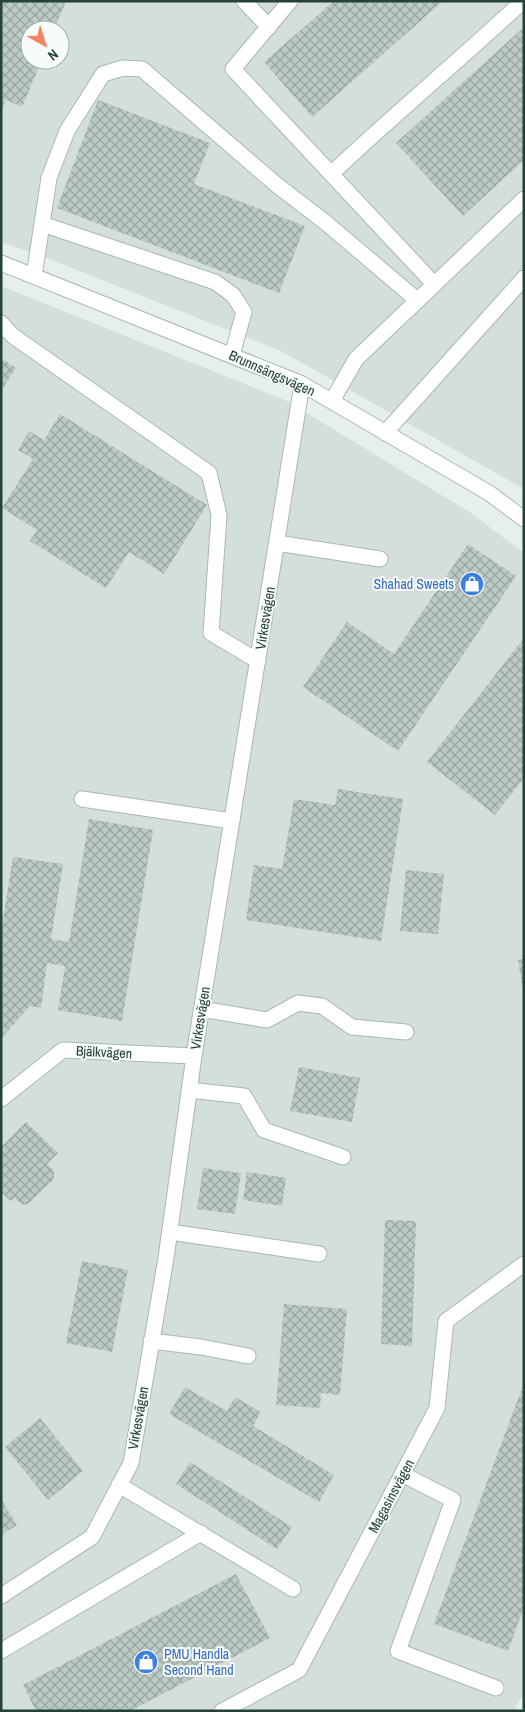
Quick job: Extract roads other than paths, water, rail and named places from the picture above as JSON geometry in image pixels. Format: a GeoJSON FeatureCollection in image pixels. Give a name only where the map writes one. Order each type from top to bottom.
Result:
{"type":"FeatureCollection","features":[{"type":"Feature","properties":{"kind":"street"},"geometry":{"type":"LineString","coordinates":[[244,1],[269,26]]}},
{"type":"Feature","properties":{"kind":"street"},"geometry":{"type":"LineString","coordinates":[[290,1],[233,69],[434,284]]}},
{"type":"Feature","properties":{"kind":"street"},"geometry":{"type":"LineString","coordinates":[[331,174],[372,135],[457,62],[523,1]]}},
{"type":"Feature","properties":{"kind":"street"},"geometry":{"type":"LineString","coordinates":[[34,276],[49,178],[67,131],[103,74],[122,68],[142,69],[278,186],[325,222],[417,300]]}},
{"type":"Feature","properties":{"kind":"street"},"geometry":{"type":"LineString","coordinates":[[332,402],[356,359],[524,199]]}},
{"type":"Feature","properties":{"kind":"street"},"geometry":{"type":"LineString","coordinates":[[42,224],[215,282],[233,295],[244,312],[232,354]]}},
{"type":"Feature","properties":{"kind":"street","name":"Brunnsängsvägen"},"geometry":{"type":"LineString","coordinates":[[1,263],[232,354],[302,384],[488,493],[524,519]]}},
{"type":"Feature","properties":{"kind":"street"},"geometry":{"type":"LineString","coordinates":[[385,432],[524,278]]}},
{"type":"Feature","properties":{"kind":"street"},"geometry":{"type":"LineString","coordinates":[[1,323],[13,336],[209,473],[219,515],[211,633],[258,661]]}},
{"type":"Feature","properties":{"kind":"street","name":"Virkesvägen"},"geometry":{"type":"LineString","coordinates":[[1,1596],[92,1537],[131,1463],[170,1232],[201,1009],[302,384]]}},
{"type":"Feature","properties":{"kind":"street"},"geometry":{"type":"LineString","coordinates":[[277,543],[380,559]]}},
{"type":"Feature","properties":{"kind":"street"},"geometry":{"type":"LineString","coordinates":[[82,799],[232,822]]}},
{"type":"Feature","properties":{"kind":"street"},"geometry":{"type":"LineString","coordinates":[[201,1009],[268,1020],[298,1003],[322,1006],[352,1027],[406,1032]]}},
{"type":"Feature","properties":{"kind":"street","name":"Bjälkvägen"},"geometry":{"type":"LineString","coordinates":[[1,1099],[63,1050],[194,1056]]}},
{"type":"Feature","properties":{"kind":"street"},"geometry":{"type":"LineString","coordinates":[[189,1090],[244,1096],[264,1130],[343,1157]]}},
{"type":"Feature","properties":{"kind":"street"},"geometry":{"type":"LineString","coordinates":[[170,1232],[319,1254]]}},
{"type":"Feature","properties":{"kind":"street","name":"Magasinsvägen"},"geometry":{"type":"LineString","coordinates":[[222,1711],[299,1670],[437,1408],[446,1320],[524,1264]]}},
{"type":"Feature","properties":{"kind":"street"},"geometry":{"type":"LineString","coordinates":[[152,1341],[201,1347],[248,1356]]}},
{"type":"Feature","properties":{"kind":"street"},"geometry":{"type":"LineString","coordinates":[[402,1474],[453,1500],[398,1651],[496,1688]]}},
{"type":"Feature","properties":{"kind":"street"},"geometry":{"type":"LineString","coordinates":[[119,1485],[293,1589]]}},
{"type":"Feature","properties":{"kind":"street"},"geometry":{"type":"LineString","coordinates":[[1,1651],[201,1533]]}},
{"type":"Feature","properties":{"kind":"place","name":"Shahad Sweets"},"geometry":{"type":"Point","coordinates":[472,584]}},
{"type":"Feature","properties":{"kind":"place","name":"PMU Handla Second Hand"},"geometry":{"type":"Point","coordinates":[146,1662]}}]}
